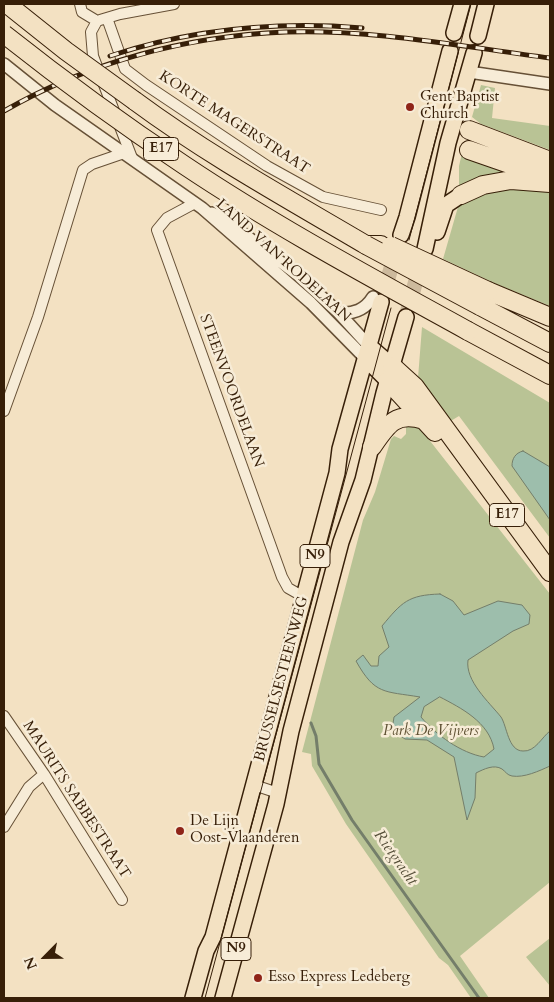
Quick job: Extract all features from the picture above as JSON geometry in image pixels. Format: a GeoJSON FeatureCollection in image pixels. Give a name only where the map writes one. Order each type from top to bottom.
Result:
{"type":"FeatureCollection","features":[{"type":"Feature","properties":{"kind":"highway","name":"E17"},"geometry":{"type":"LineString","coordinates":[[7,4],[66,51],[167,124],[257,182],[366,245],[391,246],[484,299]]}},
{"type":"Feature","properties":{"kind":"highway","name":"E17"},"geometry":{"type":"LineString","coordinates":[[4,34],[51,72],[184,166],[254,210],[550,375]]}},
{"type":"Feature","properties":{"kind":"highway"},"geometry":{"type":"LineString","coordinates":[[461,128],[550,161]]}},
{"type":"Feature","properties":{"kind":"highway"},"geometry":{"type":"LineString","coordinates":[[469,150],[550,178]]}},
{"type":"Feature","properties":{"kind":"highway"},"geometry":{"type":"LineString","coordinates":[[461,195],[483,185],[511,180],[550,183]]}},
{"type":"Feature","properties":{"kind":"highway"},"geometry":{"type":"LineString","coordinates":[[484,299],[550,317]]}},
{"type":"Feature","properties":{"kind":"highway"},"geometry":{"type":"LineString","coordinates":[[484,299],[550,343]]}},
{"type":"Feature","properties":{"kind":"highway","name":"E17"},"geometry":{"type":"LineString","coordinates":[[390,374],[414,387],[550,572]]}},
{"type":"Feature","properties":{"kind":"highway"},"geometry":{"type":"LineString","coordinates":[[390,374],[424,420],[467,470],[550,582]]}},
{"type":"Feature","properties":{"kind":"highway","name":"N9"},"geometry":{"type":"LineString","coordinates":[[372,447],[384,429],[395,420],[409,416],[424,420]]}},
{"type":"Feature","properties":{"kind":"main road"},"geometry":{"type":"LineString","coordinates":[[454,33],[462,4]]}},
{"type":"Feature","properties":{"kind":"main road"},"geometry":{"type":"LineString","coordinates":[[478,36],[486,4]]}},
{"type":"Feature","properties":{"kind":"main road"},"geometry":{"type":"LineString","coordinates":[[401,235],[450,51]]}},
{"type":"Feature","properties":{"kind":"main road"},"geometry":{"type":"LineString","coordinates":[[461,195],[446,206],[436,237],[425,249],[448,143],[461,128],[469,72],[474,54]]}},
{"type":"Feature","properties":{"kind":"main road"},"geometry":{"type":"LineString","coordinates":[[428,136],[439,126],[461,128]]}},
{"type":"Feature","properties":{"kind":"main road"},"geometry":{"type":"LineString","coordinates":[[428,136],[469,150]]}},
{"type":"Feature","properties":{"kind":"main road","name":"BRUSSELSESTEENWEG"},"geometry":{"type":"LineString","coordinates":[[193,998],[206,951],[213,937],[304,596],[367,352],[377,300]]}},
{"type":"Feature","properties":{"kind":"main road","name":"BRUSSELSESTEENWEG"},"geometry":{"type":"LineString","coordinates":[[223,998],[278,793],[290,731],[341,542],[363,480],[406,316]]}},
{"type":"Feature","properties":{"kind":"main road"},"geometry":{"type":"LineString","coordinates":[[367,352],[390,374]]}},
{"type":"Feature","properties":{"kind":"street"},"geometry":{"type":"LineString","coordinates":[[80,4],[82,12],[102,20]]}},
{"type":"Feature","properties":{"kind":"street"},"geometry":{"type":"LineString","coordinates":[[4,411],[38,317],[83,170],[92,164],[128,156],[93,56],[91,32],[102,20],[162,5],[174,4]]}},
{"type":"Feature","properties":{"kind":"street","name":"KORTE MAGERSTRAAT"},"geometry":{"type":"LineString","coordinates":[[102,20],[125,69],[146,85],[267,166],[323,196],[381,210]]}},
{"type":"Feature","properties":{"kind":"street","name":"LAND VAN RODELAAN"},"geometry":{"type":"LineString","coordinates":[[4,64],[55,105],[198,206],[367,352]]}},
{"type":"Feature","properties":{"kind":"street"},"geometry":{"type":"LineString","coordinates":[[469,72],[550,84]]}},
{"type":"Feature","properties":{"kind":"street","name":"LAND VAN RODELAAN"},"geometry":{"type":"LineString","coordinates":[[198,206],[223,218],[298,276],[339,313],[367,352]]}},
{"type":"Feature","properties":{"kind":"street","name":"STEENVOORDELAAN"},"geometry":{"type":"LineString","coordinates":[[198,206],[167,218],[157,230],[282,577],[288,588],[304,596]]}},
{"type":"Feature","properties":{"kind":"street","name":"BRUSSELSESTEENWEG"},"geometry":{"type":"LineString","coordinates":[[339,313],[357,312],[377,300]]}},
{"type":"Feature","properties":{"kind":"street","name":"MAURITS SABBESTRAAT"},"geometry":{"type":"LineString","coordinates":[[4,716],[44,774],[122,900]]}},
{"type":"Feature","properties":{"kind":"street"},"geometry":{"type":"LineString","coordinates":[[4,827],[29,787],[44,774]]}},
{"type":"Feature","properties":{"kind":"street"},"geometry":{"type":"LineString","coordinates":[[254,785],[278,793]]}},
{"type":"Feature","properties":{"kind":"green space"},"geometry":{"type":"Polygon","coordinates":[[[481,85],[495,88],[492,118],[550,126],[550,150],[481,124],[472,117],[481,85]]]}},
{"type":"Feature","properties":{"kind":"green space"},"geometry":{"type":"Polygon","coordinates":[[[462,153],[524,172],[459,189],[459,166],[462,153]]]}},
{"type":"Feature","properties":{"kind":"green space"},"geometry":{"type":"Polygon","coordinates":[[[529,187],[550,190],[550,306],[443,259],[460,200],[481,190],[488,194],[502,190],[529,187]]]}},
{"type":"Feature","properties":{"kind":"green space"},"geometry":{"type":"Polygon","coordinates":[[[422,327],[550,403],[550,538],[459,416],[449,422],[418,378],[422,327]]]}},
{"type":"Feature","properties":{"kind":"green space","name":"Park De Vijvers"},"geometry":{"type":"Polygon","coordinates":[[[406,423],[416,423],[550,594],[550,882],[460,956],[489,998],[471,998],[448,965],[439,958],[346,824],[312,766],[311,754],[302,752],[363,520],[375,492],[391,439],[394,436],[401,439],[406,434],[406,423]]]}},
{"type":"Feature","properties":{"kind":"green space"},"geometry":{"type":"Polygon","coordinates":[[[550,938],[550,986],[526,957],[550,938]]]}},
{"type":"Feature","properties":{"kind":"shaded area"},"geometry":{"type":"Polygon","coordinates":[[[523,451],[550,467],[550,520],[512,466],[514,457],[523,451]]]}},
{"type":"Feature","properties":{"kind":"shaded area"},"geometry":{"type":"Polygon","coordinates":[[[440,594],[453,601],[464,615],[498,601],[522,605],[530,615],[529,624],[513,631],[468,660],[468,668],[470,676],[479,691],[501,717],[514,747],[518,750],[527,751],[538,744],[550,731],[550,766],[521,776],[510,776],[502,769],[496,767],[476,773],[475,798],[467,820],[454,757],[427,740],[405,739],[392,730],[394,717],[420,697],[382,690],[369,680],[356,661],[363,655],[371,666],[378,666],[379,656],[389,647],[382,626],[406,601],[440,594]],[[440,697],[424,707],[421,717],[434,730],[458,747],[475,755],[484,757],[494,749],[486,731],[473,717],[440,697]]]}},
{"type":"Feature","properties":{"kind":"waterway","name":"Rietgracht"},"geometry":{"type":"LineString","coordinates":[[311,723],[316,736],[319,764],[352,820],[479,998]]}},
{"type":"Feature","properties":{"kind":"tunnel"},"geometry":{"type":"LineString","coordinates":[[381,302],[397,248]]}},
{"type":"Feature","properties":{"kind":"tunnel"},"geometry":{"type":"LineString","coordinates":[[406,317],[421,262]]}},
{"type":"Feature","properties":{"kind":"tram line"},"geometry":{"type":"LineString","coordinates":[[409,240],[471,4]]}},
{"type":"Feature","properties":{"kind":"tram line"},"geometry":{"type":"LineString","coordinates":[[205,998],[391,308]]}},
{"type":"Feature","properties":{"kind":"railway"},"geometry":{"type":"LineString","coordinates":[[110,56],[172,39],[235,29],[298,26],[362,28]]}},
{"type":"Feature","properties":{"kind":"railway"},"geometry":{"type":"LineString","coordinates":[[4,111],[70,79],[140,55],[212,39],[249,35],[286,32],[352,33],[550,58]]}},
{"type":"Feature","properties":{"kind":"place","name":"Gent Baptist Church"},"geometry":{"type":"Point","coordinates":[410,107]}},
{"type":"Feature","properties":{"kind":"place","name":"De Lijn Oost-Vlaanderen"},"geometry":{"type":"Point","coordinates":[180,831]}},
{"type":"Feature","properties":{"kind":"place","name":"Esso Express Ledeberg"},"geometry":{"type":"Point","coordinates":[258,978]}}]}
